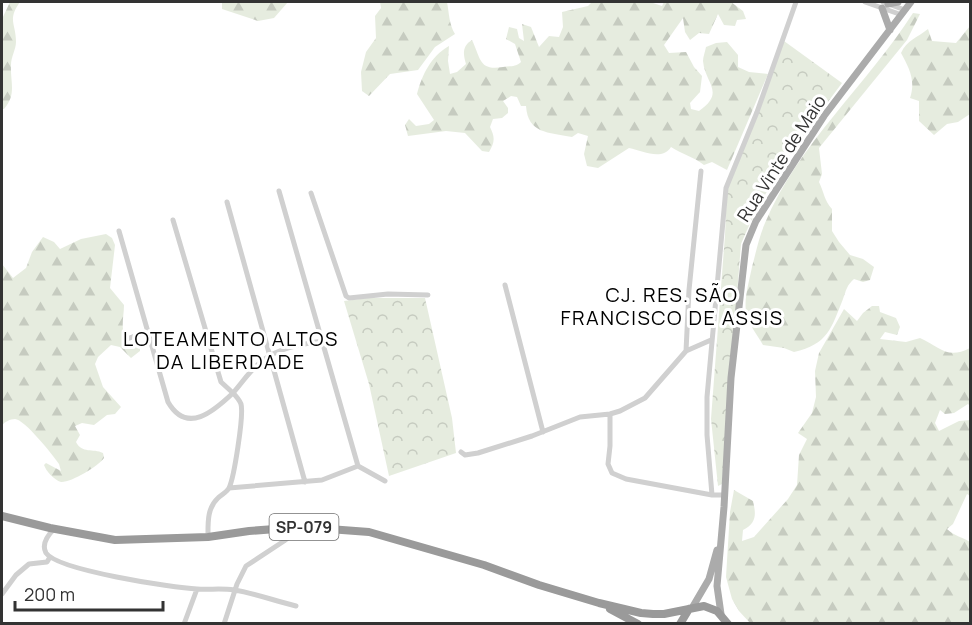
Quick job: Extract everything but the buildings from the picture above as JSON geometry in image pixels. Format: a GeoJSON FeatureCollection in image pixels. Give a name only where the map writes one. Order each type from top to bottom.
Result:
{"type":"FeatureCollection","features":[{"type":"Feature","properties":{"kind":"highway","name":"SP-079"},"geometry":{"type":"LineString","coordinates":[[2,516],[54,529],[115,540],[208,537],[302,527],[362,531],[391,537],[599,603],[653,614],[704,606],[725,620]]}},
{"type":"Feature","properties":{"kind":"highway","name":"SP-079"},"geometry":{"type":"LineString","coordinates":[[599,603],[638,624]]}},
{"type":"Feature","properties":{"kind":"highway"},"geometry":{"type":"LineString","coordinates":[[680,624],[690,609]]}},
{"type":"Feature","properties":{"kind":"main road"},"geometry":{"type":"LineString","coordinates":[[890,30],[885,4],[898,2]]}},
{"type":"Feature","properties":{"kind":"main road","name":"Rua Vinte de Maio"},"geometry":{"type":"LineString","coordinates":[[725,620],[717,586],[731,378],[743,262],[750,232],[824,116],[911,2]]}},
{"type":"Feature","properties":{"kind":"main road","name":"Rua Vinte de Maio"},"geometry":{"type":"LineString","coordinates":[[690,609],[709,579],[722,534]]}},
{"type":"Feature","properties":{"kind":"street"},"geometry":{"type":"LineString","coordinates":[[712,495],[706,424],[711,340],[726,188],[757,112],[796,2]]}},
{"type":"Feature","properties":{"kind":"street"},"geometry":{"type":"LineString","coordinates":[[865,2],[885,4],[903,13]]}},
{"type":"Feature","properties":{"kind":"street"},"geometry":{"type":"LineString","coordinates":[[686,351],[689,290],[701,171]]}},
{"type":"Feature","properties":{"kind":"street"},"geometry":{"type":"LineString","coordinates":[[279,191],[358,466],[385,481]]}},
{"type":"Feature","properties":{"kind":"street"},"geometry":{"type":"LineString","coordinates":[[311,193],[346,296],[349,298],[388,294],[428,295]]}},
{"type":"Feature","properties":{"kind":"street"},"geometry":{"type":"LineString","coordinates":[[227,202],[305,482]]}},
{"type":"Feature","properties":{"kind":"street"},"geometry":{"type":"LineString","coordinates":[[173,220],[221,382],[238,398],[242,406],[237,455],[229,488],[215,500],[211,508],[208,519],[208,537]]}},
{"type":"Feature","properties":{"kind":"street"},"geometry":{"type":"LineString","coordinates":[[119,231],[168,402],[176,413],[184,417],[200,418],[217,408],[261,361],[304,344],[323,342]]}},
{"type":"Feature","properties":{"kind":"street"},"geometry":{"type":"LineString","coordinates":[[505,285],[543,432]]}},
{"type":"Feature","properties":{"kind":"street"},"geometry":{"type":"LineString","coordinates":[[127,339],[148,331]]}},
{"type":"Feature","properties":{"kind":"street"},"geometry":{"type":"LineString","coordinates":[[460,452],[465,455],[478,453],[543,432],[580,417],[610,414],[645,398],[686,351],[711,340]]}},
{"type":"Feature","properties":{"kind":"street"},"geometry":{"type":"LineString","coordinates":[[610,414],[608,464],[612,473],[626,479],[712,495],[724,495]]}},
{"type":"Feature","properties":{"kind":"street"},"geometry":{"type":"LineString","coordinates":[[229,488],[322,480],[358,466]]}},
{"type":"Feature","properties":{"kind":"street"},"geometry":{"type":"LineString","coordinates":[[224,624],[246,566],[284,542],[302,527]]}},
{"type":"Feature","properties":{"kind":"street"},"geometry":{"type":"LineString","coordinates":[[54,529],[46,539],[46,553],[60,563],[159,585],[197,590],[235,590],[296,606]]}},
{"type":"Feature","properties":{"kind":"street"},"geometry":{"type":"LineString","coordinates":[[2,594],[25,567],[34,562],[47,562],[50,557]]}},
{"type":"Feature","properties":{"kind":"street"},"geometry":{"type":"LineString","coordinates":[[184,624],[197,590]]}},
{"type":"Feature","properties":{"kind":"green space"},"geometry":{"type":"Polygon","coordinates":[[[10,2],[20,2],[13,18],[16,42],[11,62],[12,93],[8,104],[2,109],[2,19],[10,2]]]}},
{"type":"Feature","properties":{"kind":"green space"},"geometry":{"type":"Polygon","coordinates":[[[222,2],[288,2],[274,18],[258,21],[222,9],[222,2]]]}},
{"type":"Feature","properties":{"kind":"green space"},"geometry":{"type":"Polygon","coordinates":[[[380,2],[447,2],[450,23],[455,34],[435,47],[418,70],[390,74],[369,96],[362,91],[361,72],[366,52],[376,38],[375,16],[381,8],[380,2]]]}},
{"type":"Feature","properties":{"kind":"green space"},"geometry":{"type":"Polygon","coordinates":[[[592,2],[650,2],[662,6],[664,2],[731,2],[743,11],[746,19],[737,20],[735,26],[724,25],[718,14],[709,34],[699,33],[690,40],[685,32],[683,18],[664,45],[669,53],[686,52],[702,76],[700,92],[690,103],[691,109],[699,111],[707,104],[713,93],[703,61],[706,47],[727,42],[738,55],[738,67],[749,72],[768,74],[727,170],[712,162],[704,165],[671,147],[657,154],[629,148],[598,168],[587,166],[584,154],[588,136],[578,133],[572,137],[535,127],[526,106],[521,106],[517,97],[511,96],[503,101],[508,108],[508,113],[502,118],[493,119],[490,127],[494,140],[489,152],[482,151],[465,133],[446,131],[408,136],[405,125],[409,119],[416,126],[429,124],[434,120],[417,94],[428,67],[443,50],[449,46],[450,74],[457,72],[466,64],[464,50],[472,40],[479,58],[485,65],[495,68],[515,66],[521,62],[515,44],[506,39],[509,27],[517,29],[519,38],[524,41],[522,24],[531,27],[539,47],[549,36],[559,37],[563,27],[562,12],[588,6],[592,2]]]}},
{"type":"Feature","properties":{"kind":"green space"},"geometry":{"type":"Polygon","coordinates":[[[913,13],[920,14],[907,40],[819,148],[822,174],[819,182],[832,209],[832,231],[850,255],[863,259],[874,267],[870,280],[863,282],[854,279],[850,283],[827,334],[814,345],[794,352],[763,345],[749,321],[746,307],[752,267],[765,223],[779,194],[814,141],[913,13]]]}},
{"type":"Feature","properties":{"kind":"green space"},"geometry":{"type":"Polygon","coordinates":[[[970,26],[970,114],[958,122],[947,124],[934,135],[919,121],[919,101],[910,98],[912,80],[901,53],[909,42],[928,29],[932,41],[956,43],[970,26]]]}},
{"type":"Feature","properties":{"kind":"green space"},"geometry":{"type":"Polygon","coordinates":[[[784,41],[842,83],[773,181],[741,244],[722,484],[718,486],[711,419],[727,189],[784,41]]]}},
{"type":"Feature","properties":{"kind":"green space"},"geometry":{"type":"Polygon","coordinates":[[[106,234],[112,238],[115,245],[110,288],[124,305],[124,334],[129,342],[140,342],[140,351],[131,358],[120,347],[111,345],[98,357],[95,364],[103,387],[121,407],[115,414],[107,415],[94,425],[82,423],[75,426],[80,435],[76,442],[78,446],[103,453],[104,458],[84,473],[61,482],[51,475],[44,465],[46,463],[61,471],[59,464],[31,431],[15,419],[2,425],[2,264],[13,278],[26,268],[32,252],[43,237],[54,242],[60,249],[81,239],[106,234]]]}},
{"type":"Feature","properties":{"kind":"green space"},"geometry":{"type":"Polygon","coordinates":[[[368,298],[425,298],[452,418],[456,453],[389,476],[369,384],[344,301],[368,298]]]}},
{"type":"Feature","properties":{"kind":"green space"},"geometry":{"type":"Polygon","coordinates":[[[872,306],[879,306],[880,312],[896,318],[900,327],[897,335],[885,332],[880,339],[906,342],[920,338],[944,351],[955,353],[970,348],[970,406],[968,404],[954,413],[945,414],[940,410],[935,423],[939,431],[959,421],[970,420],[970,496],[967,494],[953,524],[947,529],[970,542],[970,623],[750,623],[732,599],[726,577],[730,512],[734,490],[753,501],[754,506],[753,521],[743,530],[742,541],[754,537],[788,499],[797,485],[799,455],[807,439],[798,433],[812,413],[816,397],[815,371],[819,353],[844,309],[857,321],[872,306]]]}},
{"type":"Feature","properties":{"kind":"district","name":"CJ. RES. SÃO FRANCISCO DE ASSIS"},"geometry":{"type":"Point","coordinates":[672,306]}},
{"type":"Feature","properties":{"kind":"district","name":"LOTEAMENTO ALTOS DA LIBERDADE"},"geometry":{"type":"Point","coordinates":[231,350]}}]}
